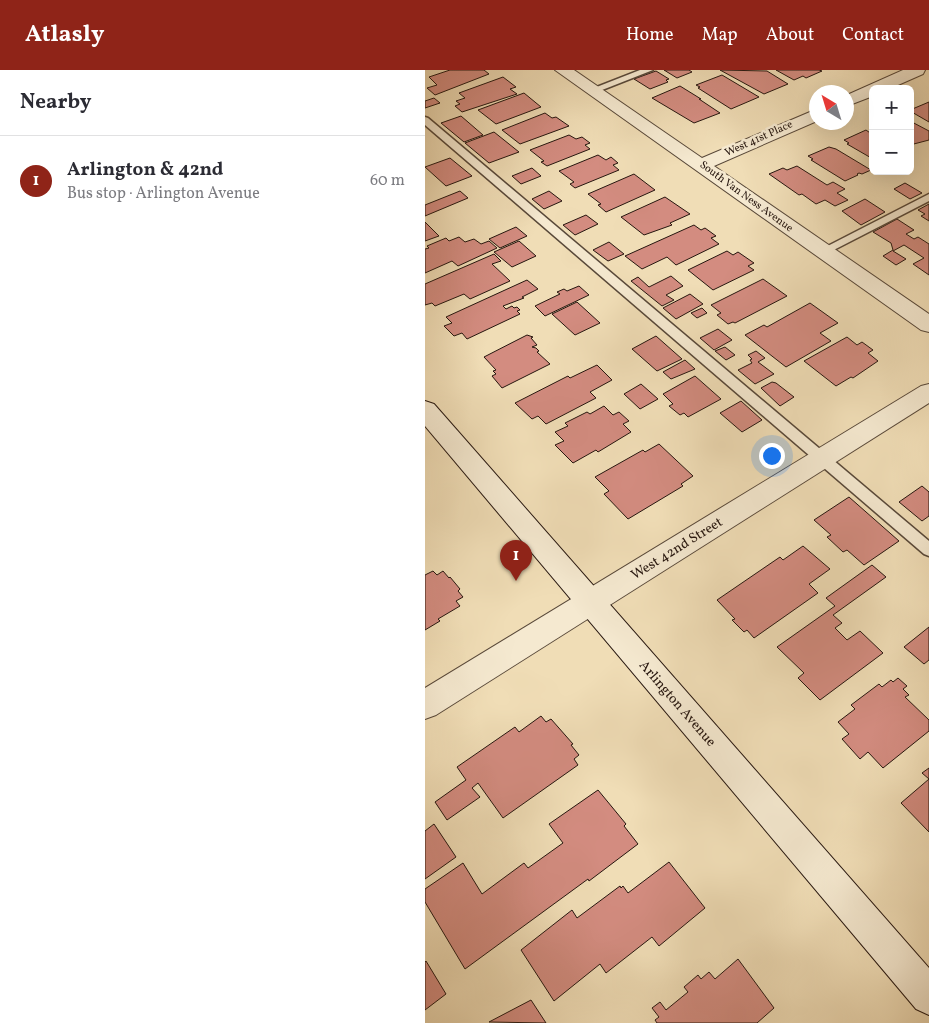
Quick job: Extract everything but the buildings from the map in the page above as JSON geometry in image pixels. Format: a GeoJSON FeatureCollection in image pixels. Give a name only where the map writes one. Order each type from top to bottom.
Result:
{"type":"FeatureCollection","features":[{"type":"Feature","properties":{"kind":"street","name":"South Van Ness Avenue"},"geometry":{"type":"LineString","coordinates":[[563,70],[929,325]]}},
{"type":"Feature","properties":{"kind":"street"},"geometry":{"type":"LineString","coordinates":[[882,85],[917,70]]}},
{"type":"Feature","properties":{"kind":"street"},"geometry":{"type":"LineString","coordinates":[[854,98],[869,91]]}},
{"type":"Feature","properties":{"kind":"street","name":"West 41st Place"},"geometry":{"type":"LineString","coordinates":[[701,165],[809,118]]}},
{"type":"Feature","properties":{"kind":"street","name":"West 42nd Street"},"geometry":{"type":"LineString","coordinates":[[425,705],[929,392]]}},
{"type":"Feature","properties":{"kind":"street","name":"Arlington Avenue"},"geometry":{"type":"LineString","coordinates":[[425,410],[929,996]]}},
{"type":"Feature","properties":{"kind":"lane"},"geometry":{"type":"LineString","coordinates":[[594,90],[649,70]]}},
{"type":"Feature","properties":{"kind":"lane"},"geometry":{"type":"LineString","coordinates":[[425,120],[929,550]]}},
{"type":"Feature","properties":{"kind":"lane"},"geometry":{"type":"LineString","coordinates":[[822,252],[929,197]]}},
{"type":"Feature","properties":{"kind":"place","name":"Arlington & 42nd"},"geometry":{"type":"Point","coordinates":[516,581]}}]}
